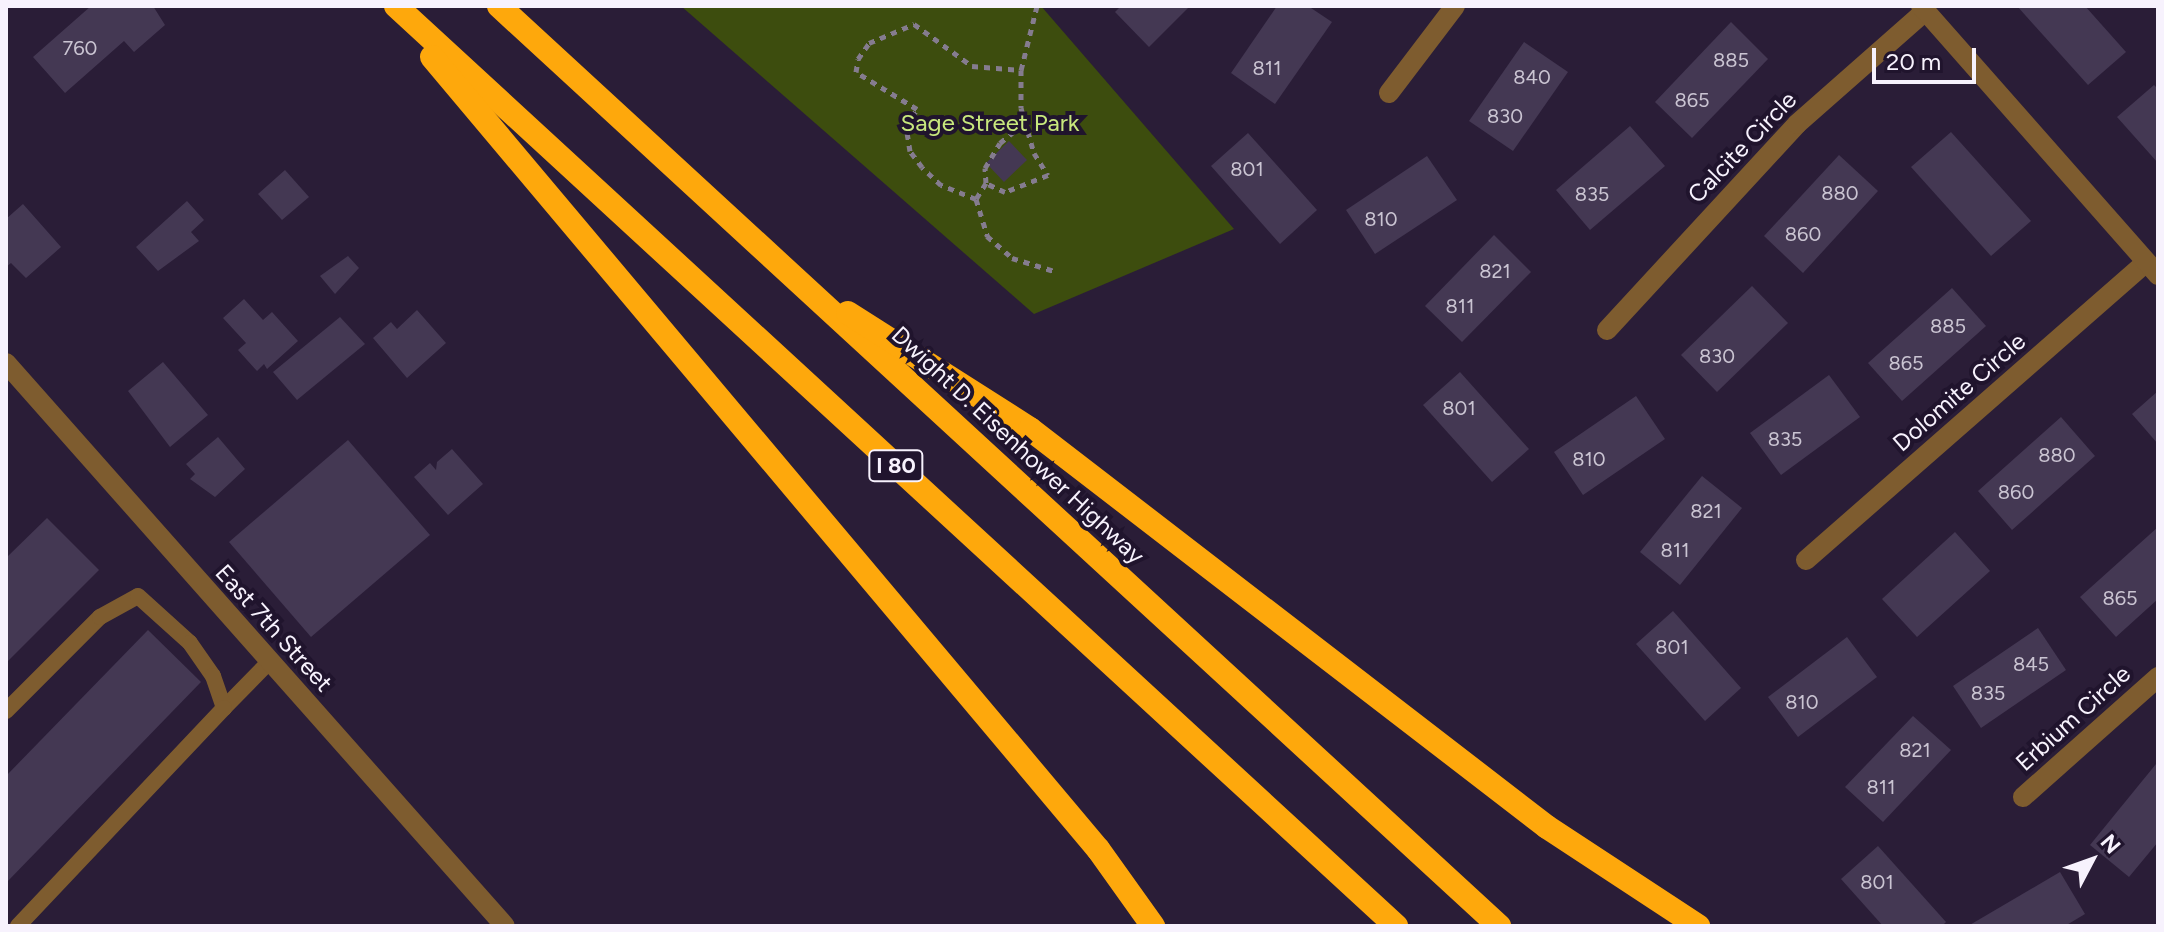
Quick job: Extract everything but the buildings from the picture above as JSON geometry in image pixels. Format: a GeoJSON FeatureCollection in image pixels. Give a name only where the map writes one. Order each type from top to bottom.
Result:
{"type":"FeatureCollection","features":[{"type":"Feature","properties":{"kind":"highway"},"geometry":{"type":"LineString","coordinates":[[389,6],[1098,849],[1153,926]]}},
{"type":"Feature","properties":{"kind":"highway","name":"I 80"},"geometry":{"type":"LineString","coordinates":[[396,6],[1396,926]]}},
{"type":"Feature","properties":{"kind":"highway","name":"Dwight D. Eisenhower Highway"},"geometry":{"type":"LineString","coordinates":[[499,6],[1499,926]]}},
{"type":"Feature","properties":{"kind":"highway"},"geometry":{"type":"LineString","coordinates":[[810,292],[952,376],[1030,429],[1534,818],[1698,926]]}},
{"type":"Feature","properties":{"kind":"street"},"geometry":{"type":"LineString","coordinates":[[1389,93],[1455,6]]}},
{"type":"Feature","properties":{"kind":"street"},"geometry":{"type":"LineString","coordinates":[[1923,8],[2152,269]]}},
{"type":"Feature","properties":{"kind":"street","name":"Calcite Circle"},"geometry":{"type":"LineString","coordinates":[[1607,330],[1797,124],[1923,8]]}},
{"type":"Feature","properties":{"kind":"street","name":"Dolomite Circle"},"geometry":{"type":"LineString","coordinates":[[1806,560],[2152,269]]}},
{"type":"Feature","properties":{"kind":"street","name":"East 7th Street"},"geometry":{"type":"LineString","coordinates":[[6,363],[268,663],[505,926]]}},
{"type":"Feature","properties":{"kind":"street","name":"Erbium Circle"},"geometry":{"type":"LineString","coordinates":[[2023,797],[2158,677]]}},
{"type":"Feature","properties":{"kind":"lane"},"geometry":{"type":"LineString","coordinates":[[6,711],[100,617],[138,596],[190,643],[213,676],[224,708]]}},
{"type":"Feature","properties":{"kind":"lane"},"geometry":{"type":"LineString","coordinates":[[18,926],[268,663]]}},
{"type":"Feature","properties":{"kind":"path"},"geometry":{"type":"LineString","coordinates":[[986,183],[1005,192],[1048,175],[1034,153],[1025,122],[1021,70],[1037,6]]}},
{"type":"Feature","properties":{"kind":"path"},"geometry":{"type":"LineString","coordinates":[[976,199],[941,185],[922,167],[910,151],[906,127],[917,109],[856,72],[858,59],[869,43],[914,24],[972,66],[1021,70]]}},
{"type":"Feature","properties":{"kind":"path"},"geometry":{"type":"LineString","coordinates":[[1025,122],[1000,143],[985,168],[986,183],[976,199],[987,236],[1012,258],[1054,271]]}},
{"type":"Feature","properties":{"kind":"green space","name":"Sage Street Park"},"geometry":{"type":"Polygon","coordinates":[[[681,6],[1041,6],[1234,229],[1034,314],[681,6]]]}}]}
